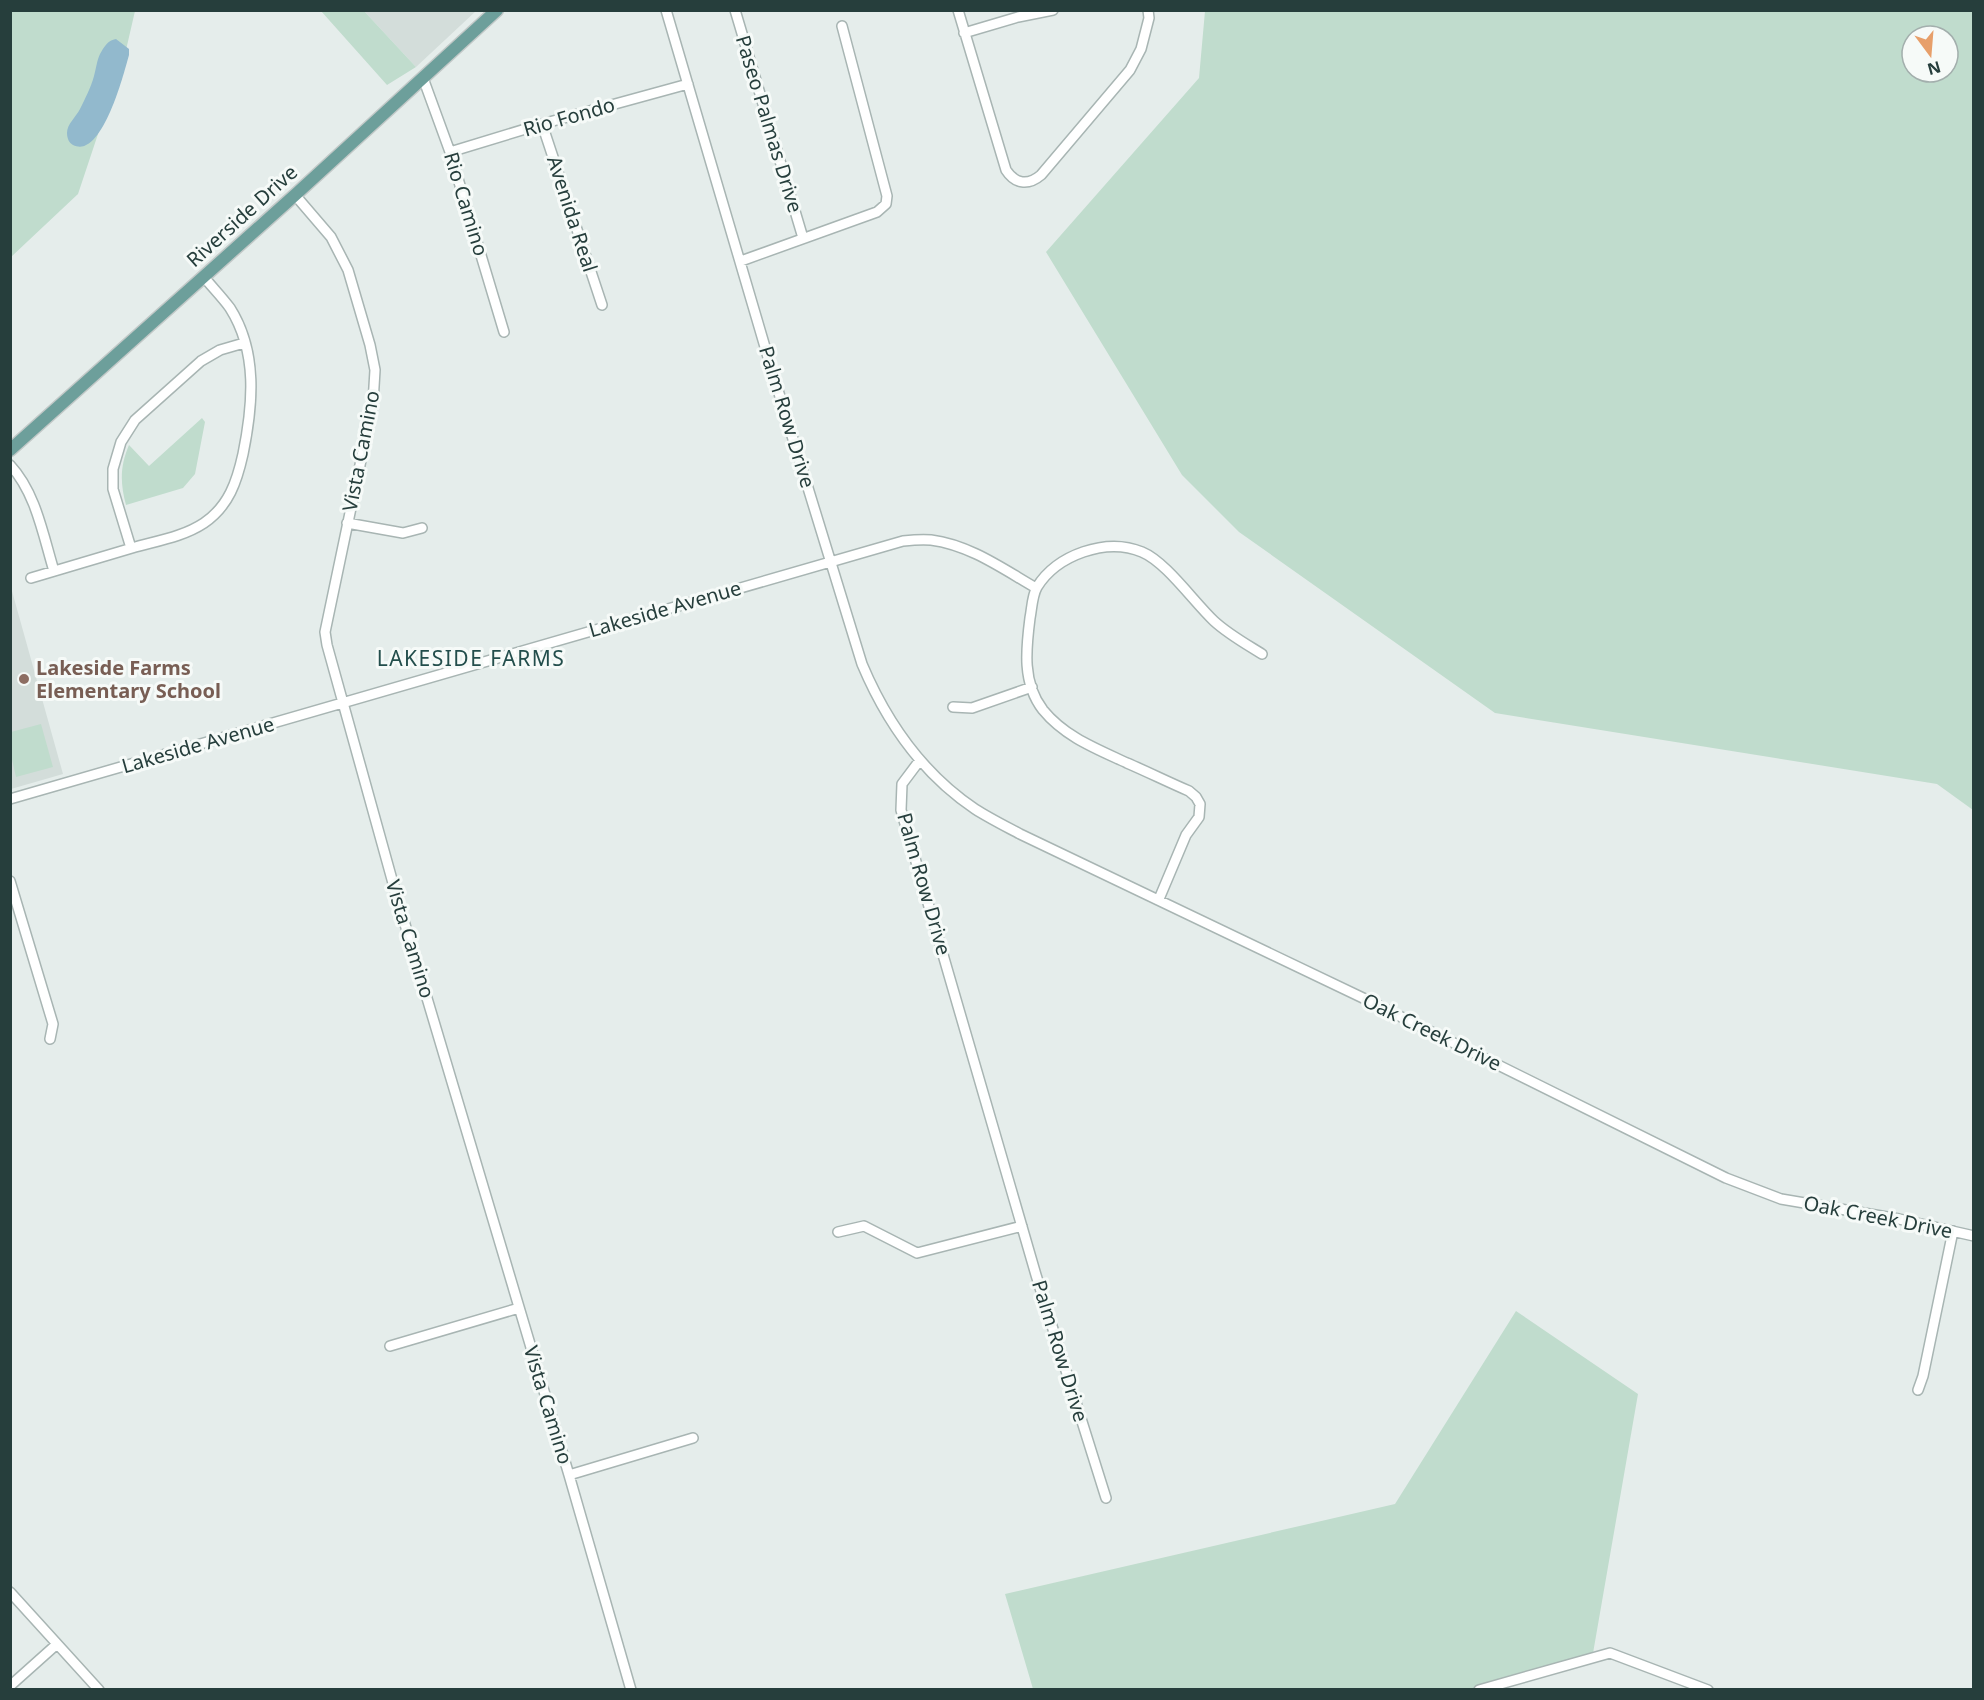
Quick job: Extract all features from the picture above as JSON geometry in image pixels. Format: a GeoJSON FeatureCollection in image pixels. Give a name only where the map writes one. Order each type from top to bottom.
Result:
{"type":"FeatureCollection","features":[{"type":"Feature","properties":{"kind":"main road","name":"Riverside Drive"},"geometry":{"type":"LineString","coordinates":[[10,450],[295,195],[497,10]]}},
{"type":"Feature","properties":{"kind":"street","name":"Palm Row Drive"},"geometry":{"type":"LineString","coordinates":[[666,10],[858,652],[870,683],[892,723],[920,760],[902,784],[901,810],[1022,1226],[1107,1498]]}},
{"type":"Feature","properties":{"kind":"street","name":"Paseo Palmas Drive"},"geometry":{"type":"LineString","coordinates":[[735,10],[802,238]]}},
{"type":"Feature","properties":{"kind":"street"},"geometry":{"type":"LineString","coordinates":[[958,10],[1006,170],[1011,178],[1018,182],[1034,180],[1130,70],[1141,49],[1149,18],[1148,10]]}},
{"type":"Feature","properties":{"kind":"street"},"geometry":{"type":"LineString","coordinates":[[964,33],[1018,17],[1053,10]]}},
{"type":"Feature","properties":{"kind":"street"},"geometry":{"type":"LineString","coordinates":[[741,261],[881,210],[887,200],[842,26]]}},
{"type":"Feature","properties":{"kind":"street","name":"Rio Camino"},"geometry":{"type":"LineString","coordinates":[[423,78],[450,152],[504,332]]}},
{"type":"Feature","properties":{"kind":"street","name":"Rio Fondo"},"geometry":{"type":"LineString","coordinates":[[450,152],[688,84]]}},
{"type":"Feature","properties":{"kind":"street","name":"Avenida Real"},"geometry":{"type":"LineString","coordinates":[[542,124],[602,305]]}},
{"type":"Feature","properties":{"kind":"street","name":"Vista Camino"},"geometry":{"type":"LineString","coordinates":[[295,195],[331,237],[343,257],[370,345],[375,370],[373,403],[325,632],[342,703],[396,894],[631,1689]]}},
{"type":"Feature","properties":{"kind":"street"},"geometry":{"type":"LineString","coordinates":[[31,578],[186,533],[213,516],[232,492],[237,479],[251,408],[252,380],[244,343],[230,309],[204,277]]}},
{"type":"Feature","properties":{"kind":"street"},"geometry":{"type":"LineString","coordinates":[[131,548],[113,489],[113,469],[121,442],[135,420],[201,361],[220,350],[244,343]]}},
{"type":"Feature","properties":{"kind":"street"},"geometry":{"type":"LineString","coordinates":[[10,465],[21,477],[30,495],[54,571]]}},
{"type":"Feature","properties":{"kind":"street"},"geometry":{"type":"LineString","coordinates":[[347,523],[403,533],[423,528]]}},
{"type":"Feature","properties":{"kind":"street","name":"Lakeside Avenue"},"geometry":{"type":"LineString","coordinates":[[10,799],[903,541],[929,540],[957,545],[976,553],[1036,588]]}},
{"type":"Feature","properties":{"kind":"street"},"geometry":{"type":"LineString","coordinates":[[1159,899],[1186,835],[1199,817],[1198,800],[1189,791],[1077,740],[1042,709],[1026,666],[1026,643],[1036,588],[1066,559],[1085,552],[1103,548],[1123,548],[1142,552],[1165,568],[1216,623],[1262,654]]}},
{"type":"Feature","properties":{"kind":"street"},"geometry":{"type":"LineString","coordinates":[[953,707],[972,708],[1032,687]]}},
{"type":"Feature","properties":{"kind":"street","name":"Oak Creek Drive"},"geometry":{"type":"LineString","coordinates":[[920,760],[975,809],[1020,834],[1159,899],[1746,1187],[1781,1199],[1953,1230],[1974,1236]]}},
{"type":"Feature","properties":{"kind":"street"},"geometry":{"type":"LineString","coordinates":[[10,881],[53,1024],[50,1040]]}},
{"type":"Feature","properties":{"kind":"street"},"geometry":{"type":"LineString","coordinates":[[838,1232],[864,1226],[917,1253],[1022,1226]]}},
{"type":"Feature","properties":{"kind":"street"},"geometry":{"type":"LineString","coordinates":[[1918,1390],[1923,1376],[1953,1230]]}},
{"type":"Feature","properties":{"kind":"street"},"geometry":{"type":"LineString","coordinates":[[390,1346],[519,1308]]}},
{"type":"Feature","properties":{"kind":"street"},"geometry":{"type":"LineString","coordinates":[[569,1475],[693,1438]]}},
{"type":"Feature","properties":{"kind":"street"},"geometry":{"type":"LineString","coordinates":[[10,1592],[99,1689]]}},
{"type":"Feature","properties":{"kind":"street"},"geometry":{"type":"LineString","coordinates":[[10,1686],[57,1644]]}},
{"type":"Feature","properties":{"kind":"street"},"geometry":{"type":"LineString","coordinates":[[1479,1689],[1610,1653],[1708,1689]]}},
{"type":"Feature","properties":{"kind":"shaded area"},"geometry":{"type":"Polygon","coordinates":[[[364,11],[476,11],[416,67],[364,11]]]}},
{"type":"Feature","properties":{"kind":"shaded area","name":"Lakeside Farms Elementary School"},"geometry":{"type":"Polygon","coordinates":[[[10,584],[63,774],[11,789],[10,789],[10,584]]]}},
{"type":"Feature","properties":{"kind":"green space"},"geometry":{"type":"Polygon","coordinates":[[[11,11],[135,11],[126,50],[78,194],[11,257],[11,11]]]}},
{"type":"Feature","properties":{"kind":"green space"},"geometry":{"type":"Polygon","coordinates":[[[321,11],[364,11],[416,67],[387,85],[321,11]]]}},
{"type":"Feature","properties":{"kind":"green space"},"geometry":{"type":"Polygon","coordinates":[[[1205,11],[1973,11],[1973,810],[1937,784],[1495,713],[1239,532],[1182,475],[1046,252],[1199,78],[1205,11]]]}},
{"type":"Feature","properties":{"kind":"green space"},"geometry":{"type":"Polygon","coordinates":[[[202,418],[205,422],[195,474],[183,488],[126,505],[122,475],[129,445],[149,466],[202,418]]]}},
{"type":"Feature","properties":{"kind":"green space"},"geometry":{"type":"Polygon","coordinates":[[[41,724],[53,767],[16,777],[11,755],[11,732],[41,724]]]}},
{"type":"Feature","properties":{"kind":"green space"},"geometry":{"type":"Polygon","coordinates":[[[1516,1311],[1638,1394],[1592,1659],[1487,1689],[1033,1689],[1005,1594],[1395,1504],[1516,1311]]]}},
{"type":"Feature","properties":{"kind":"water"},"geometry":{"type":"Polygon","coordinates":[[[116,39],[129,49],[117,95],[102,128],[93,140],[84,146],[73,145],[67,137],[68,127],[88,93],[100,54],[108,42],[116,39]]]}},
{"type":"Feature","properties":{"kind":"place","name":"Lakeside Farms Elementary School"},"geometry":{"type":"Point","coordinates":[24,679]}},
{"type":"Feature","properties":{"kind":"district","name":"LAKESIDE FARMS"},"geometry":{"type":"Point","coordinates":[471,659]}}]}
